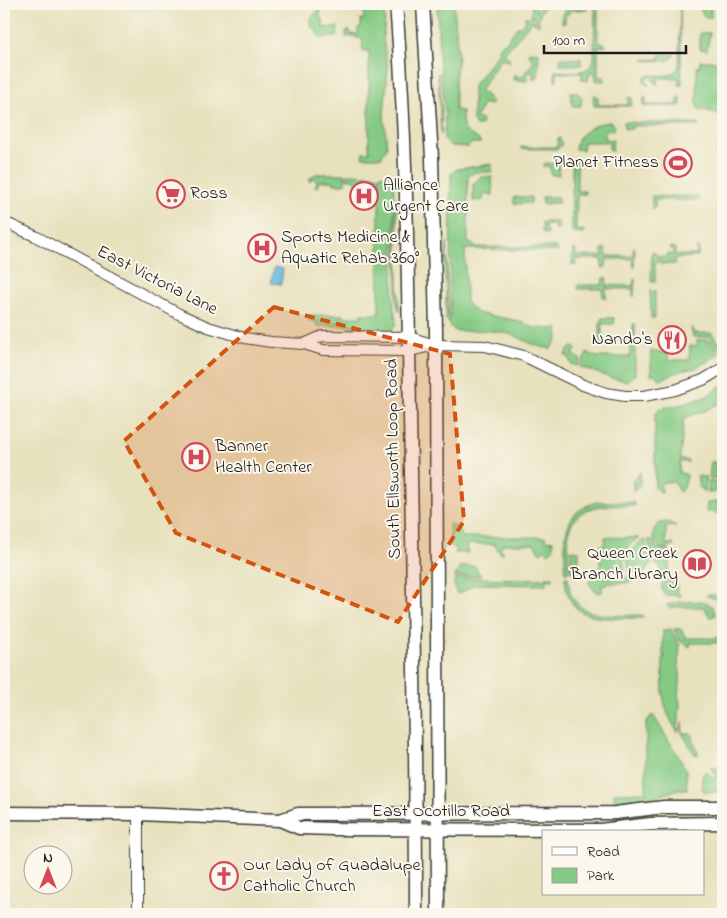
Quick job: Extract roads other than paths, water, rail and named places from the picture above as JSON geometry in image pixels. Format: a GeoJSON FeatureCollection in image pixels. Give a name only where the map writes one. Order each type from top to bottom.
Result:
{"type":"FeatureCollection","features":[{"type":"Feature","properties":{"kind":"main road","name":"South Ellsworth Loop Road"},"geometry":{"type":"LineString","coordinates":[[396,4],[405,156],[410,337],[414,565],[416,914]]}},
{"type":"Feature","properties":{"kind":"main road"},"geometry":{"type":"LineString","coordinates":[[423,4],[432,158],[436,345],[438,914]]}},
{"type":"Feature","properties":{"kind":"main road","name":"East Ocotillo Road"},"geometry":{"type":"LineString","coordinates":[[280,820],[298,814],[615,813],[664,807],[723,807]]}},
{"type":"Feature","properties":{"kind":"main road","name":"East Ocotillo Road"},"geometry":{"type":"LineString","coordinates":[[4,812],[138,814],[280,820],[299,828],[610,830],[658,824],[723,824]]}},
{"type":"Feature","properties":{"kind":"street","name":"East Victoria Lane"},"geometry":{"type":"LineString","coordinates":[[4,222],[35,236],[141,294],[208,327],[245,338],[304,344],[323,350],[410,351],[436,345],[485,346],[524,356],[583,385],[625,396],[644,396],[675,390],[703,380],[723,368]]}},
{"type":"Feature","properties":{"kind":"street","name":"East Victoria Lane"},"geometry":{"type":"LineString","coordinates":[[304,344],[322,336],[410,337],[436,345]]}},
{"type":"Feature","properties":{"kind":"street"},"geometry":{"type":"LineString","coordinates":[[138,814],[138,914]]}},
{"type":"Feature","properties":{"kind":"water"},"geometry":{"type":"Polygon","coordinates":[[[274,267],[283,269],[281,284],[271,283],[274,267]]]}},
{"type":"Feature","properties":{"kind":"place","name":"Planet Fitness"},"geometry":{"type":"Point","coordinates":[678,163]}},
{"type":"Feature","properties":{"kind":"place","name":"Ross"},"geometry":{"type":"Point","coordinates":[171,194]}},
{"type":"Feature","properties":{"kind":"place","name":"Alliance Urgent Care"},"geometry":{"type":"Point","coordinates":[364,196]}},
{"type":"Feature","properties":{"kind":"place","name":"Sports Medicine & Aquatic Rehab 360°"},"geometry":{"type":"Point","coordinates":[262,248]}},
{"type":"Feature","properties":{"kind":"place","name":"Nando's"},"geometry":{"type":"Point","coordinates":[672,340]}},
{"type":"Feature","properties":{"kind":"place","name":"Banner Health Center"},"geometry":{"type":"Point","coordinates":[196,457]}},
{"type":"Feature","properties":{"kind":"place","name":"Queen Creek Branch Library"},"geometry":{"type":"Point","coordinates":[697,564]}},
{"type":"Feature","properties":{"kind":"place","name":"Our Lady of Guadalupe Catholic Church"},"geometry":{"type":"Point","coordinates":[224,876]}}]}
